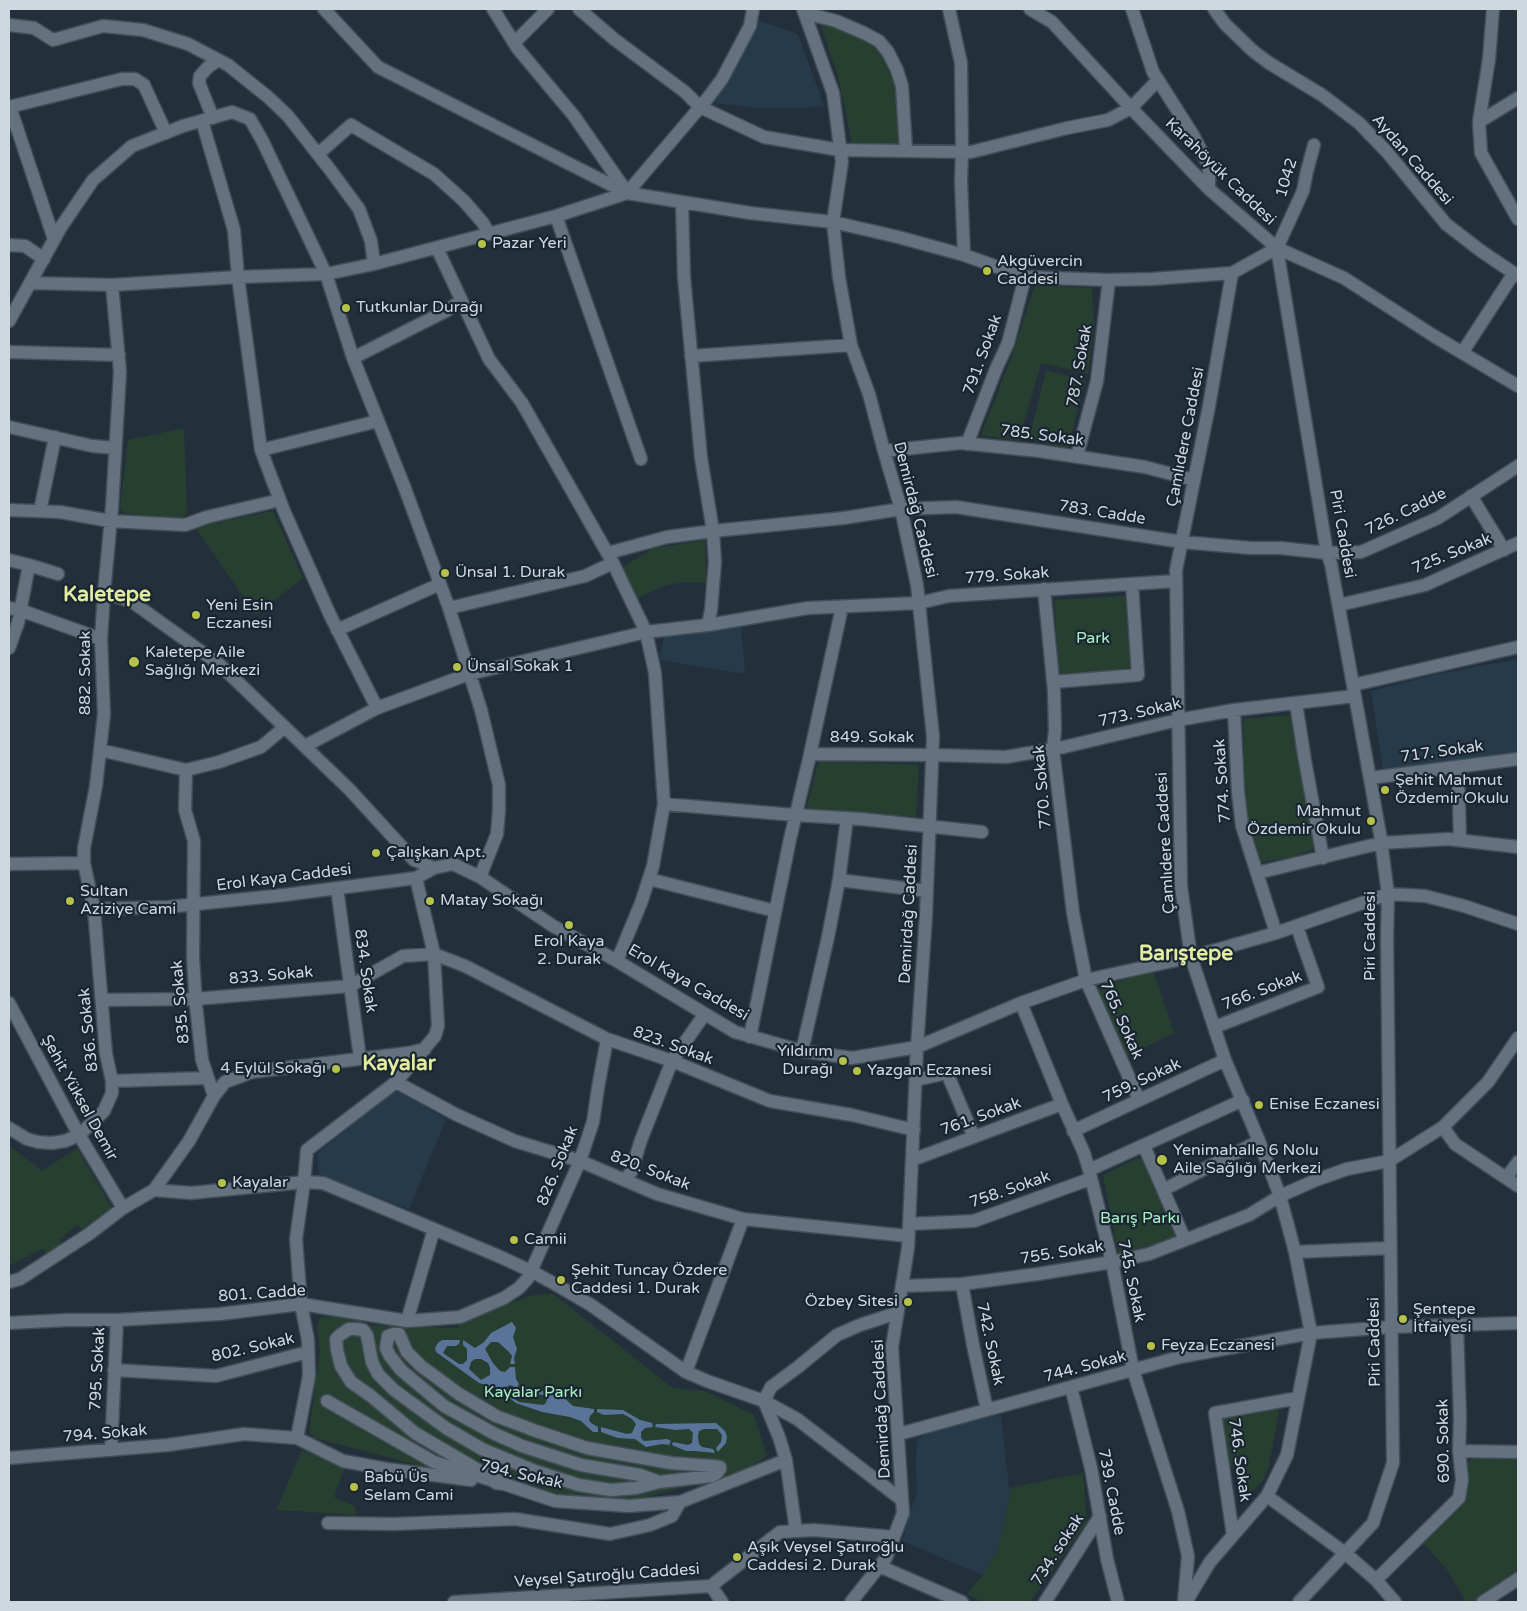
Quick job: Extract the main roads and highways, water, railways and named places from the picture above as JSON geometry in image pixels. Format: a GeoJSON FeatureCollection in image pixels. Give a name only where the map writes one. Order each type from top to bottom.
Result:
{"type":"FeatureCollection","features":[{"type":"Feature","properties":{"kind":"water"},"geometry":{"type":"Polygon","coordinates":[[[512,1322],[516,1328],[513,1337],[517,1349],[514,1358],[515,1364],[510,1364],[512,1356],[498,1342],[491,1342],[485,1349],[500,1371],[505,1372],[510,1367],[515,1367],[516,1379],[519,1384],[517,1388],[510,1385],[506,1387],[507,1394],[519,1402],[543,1405],[547,1399],[543,1395],[525,1396],[520,1390],[522,1386],[560,1394],[573,1406],[594,1409],[589,1420],[598,1427],[598,1432],[593,1432],[581,1421],[570,1417],[542,1412],[516,1403],[497,1388],[479,1383],[436,1352],[435,1348],[442,1340],[460,1340],[459,1344],[455,1346],[447,1346],[443,1353],[459,1364],[463,1364],[467,1360],[467,1349],[463,1345],[463,1340],[475,1348],[484,1342],[491,1333],[512,1322]],[[475,1359],[471,1362],[469,1369],[481,1380],[490,1375],[490,1368],[488,1363],[481,1359],[475,1359]]]}},
{"type":"Feature","properties":{"kind":"water"},"geometry":{"type":"Polygon","coordinates":[[[597,1409],[623,1410],[640,1420],[652,1423],[653,1427],[645,1428],[641,1432],[641,1438],[644,1441],[667,1439],[671,1441],[669,1445],[662,1444],[646,1447],[635,1439],[618,1438],[601,1432],[601,1427],[627,1434],[632,1433],[636,1424],[632,1419],[623,1414],[604,1415],[597,1412],[597,1409]]]}},
{"type":"Feature","properties":{"kind":"water"},"geometry":{"type":"Polygon","coordinates":[[[716,1423],[725,1431],[727,1437],[726,1443],[718,1452],[716,1448],[721,1442],[722,1435],[717,1429],[699,1431],[698,1437],[699,1444],[702,1447],[713,1449],[715,1453],[686,1451],[672,1445],[673,1442],[688,1445],[692,1443],[693,1433],[689,1429],[676,1430],[655,1427],[656,1424],[716,1423]]]}},
{"type":"Feature","properties":{"kind":"place","name":"Pazar Yeri"},"geometry":{"type":"Point","coordinates":[482,244]}},
{"type":"Feature","properties":{"kind":"place","name":"Akgüvercin Caddesi"},"geometry":{"type":"Point","coordinates":[987,271]}},
{"type":"Feature","properties":{"kind":"place","name":"Tutkunlar Durağı"},"geometry":{"type":"Point","coordinates":[346,308]}},
{"type":"Feature","properties":{"kind":"place","name":"Ünsal 1. Durak"},"geometry":{"type":"Point","coordinates":[445,573]}},
{"type":"Feature","properties":{"kind":"place","name":"Yeni Esin Eczanesi"},"geometry":{"type":"Point","coordinates":[196,615]}},
{"type":"Feature","properties":{"kind":"place","name":"Kaletepe Aile Sağlığı Merkezi"},"geometry":{"type":"Point","coordinates":[134,662]}},
{"type":"Feature","properties":{"kind":"place","name":"Ünsal Sokak 1"},"geometry":{"type":"Point","coordinates":[457,667]}},
{"type":"Feature","properties":{"kind":"place","name":"Şehit Mahmut Özdemir Okulu"},"geometry":{"type":"Point","coordinates":[1385,790]}},
{"type":"Feature","properties":{"kind":"place","name":"Mahmut Özdemir Okulu"},"geometry":{"type":"Point","coordinates":[1371,821]}},
{"type":"Feature","properties":{"kind":"place","name":"Çalışkan Apt."},"geometry":{"type":"Point","coordinates":[376,853]}},
{"type":"Feature","properties":{"kind":"place","name":"Sultan Aziziye Cami"},"geometry":{"type":"Point","coordinates":[70,901]}},
{"type":"Feature","properties":{"kind":"place","name":"Matay Sokağı"},"geometry":{"type":"Point","coordinates":[430,901]}},
{"type":"Feature","properties":{"kind":"place","name":"Erol Kaya 2. Durak"},"geometry":{"type":"Point","coordinates":[569,925]}},
{"type":"Feature","properties":{"kind":"place","name":"Yıldırım Durağı"},"geometry":{"type":"Point","coordinates":[843,1061]}},
{"type":"Feature","properties":{"kind":"place","name":"4 Eylül Sokağı"},"geometry":{"type":"Point","coordinates":[336,1069]}},
{"type":"Feature","properties":{"kind":"place","name":"Yazgan Eczanesi"},"geometry":{"type":"Point","coordinates":[857,1071]}},
{"type":"Feature","properties":{"kind":"place","name":"Enise Eczanesi"},"geometry":{"type":"Point","coordinates":[1259,1105]}},
{"type":"Feature","properties":{"kind":"place","name":"Yenimahalle 6 Nolu Aile Sağlığı Merkezi"},"geometry":{"type":"Point","coordinates":[1162,1160]}},
{"type":"Feature","properties":{"kind":"place","name":"Kayalar"},"geometry":{"type":"Point","coordinates":[222,1183]}},
{"type":"Feature","properties":{"kind":"place","name":"Camii"},"geometry":{"type":"Point","coordinates":[514,1240]}},
{"type":"Feature","properties":{"kind":"place","name":"Şehit Tuncay Özdere Caddesi 1. Durak"},"geometry":{"type":"Point","coordinates":[561,1280]}},
{"type":"Feature","properties":{"kind":"place","name":"Özbey Sitesi"},"geometry":{"type":"Point","coordinates":[908,1302]}},
{"type":"Feature","properties":{"kind":"place","name":"Şentepe İtfaiyesi"},"geometry":{"type":"Point","coordinates":[1403,1319]}},
{"type":"Feature","properties":{"kind":"place","name":"Feyza Eczanesi"},"geometry":{"type":"Point","coordinates":[1151,1346]}},
{"type":"Feature","properties":{"kind":"place","name":"Babü Üs Selam Cami"},"geometry":{"type":"Point","coordinates":[354,1487]}},
{"type":"Feature","properties":{"kind":"place","name":"Aşık Veysel Şatıroğlu Caddesi 2. Durak"},"geometry":{"type":"Point","coordinates":[737,1557]}},
{"type":"Feature","properties":{"kind":"district","name":"Kaletepe"},"geometry":{"type":"Point","coordinates":[107,595]}},
{"type":"Feature","properties":{"kind":"district","name":"Barıştepe"},"geometry":{"type":"Point","coordinates":[1186,954]}},
{"type":"Feature","properties":{"kind":"district","name":"Kayalar"},"geometry":{"type":"Point","coordinates":[399,1064]}},
{"type":"Feature","properties":{"kind":"park label","name":"Park"},"geometry":{"type":"Point","coordinates":[1093,639]}},
{"type":"Feature","properties":{"kind":"park label","name":"Barış Parkı"},"geometry":{"type":"Point","coordinates":[1140,1219]}},
{"type":"Feature","properties":{"kind":"park label","name":"Kayalar Parkı"},"geometry":{"type":"Point","coordinates":[533,1393]}}]}
